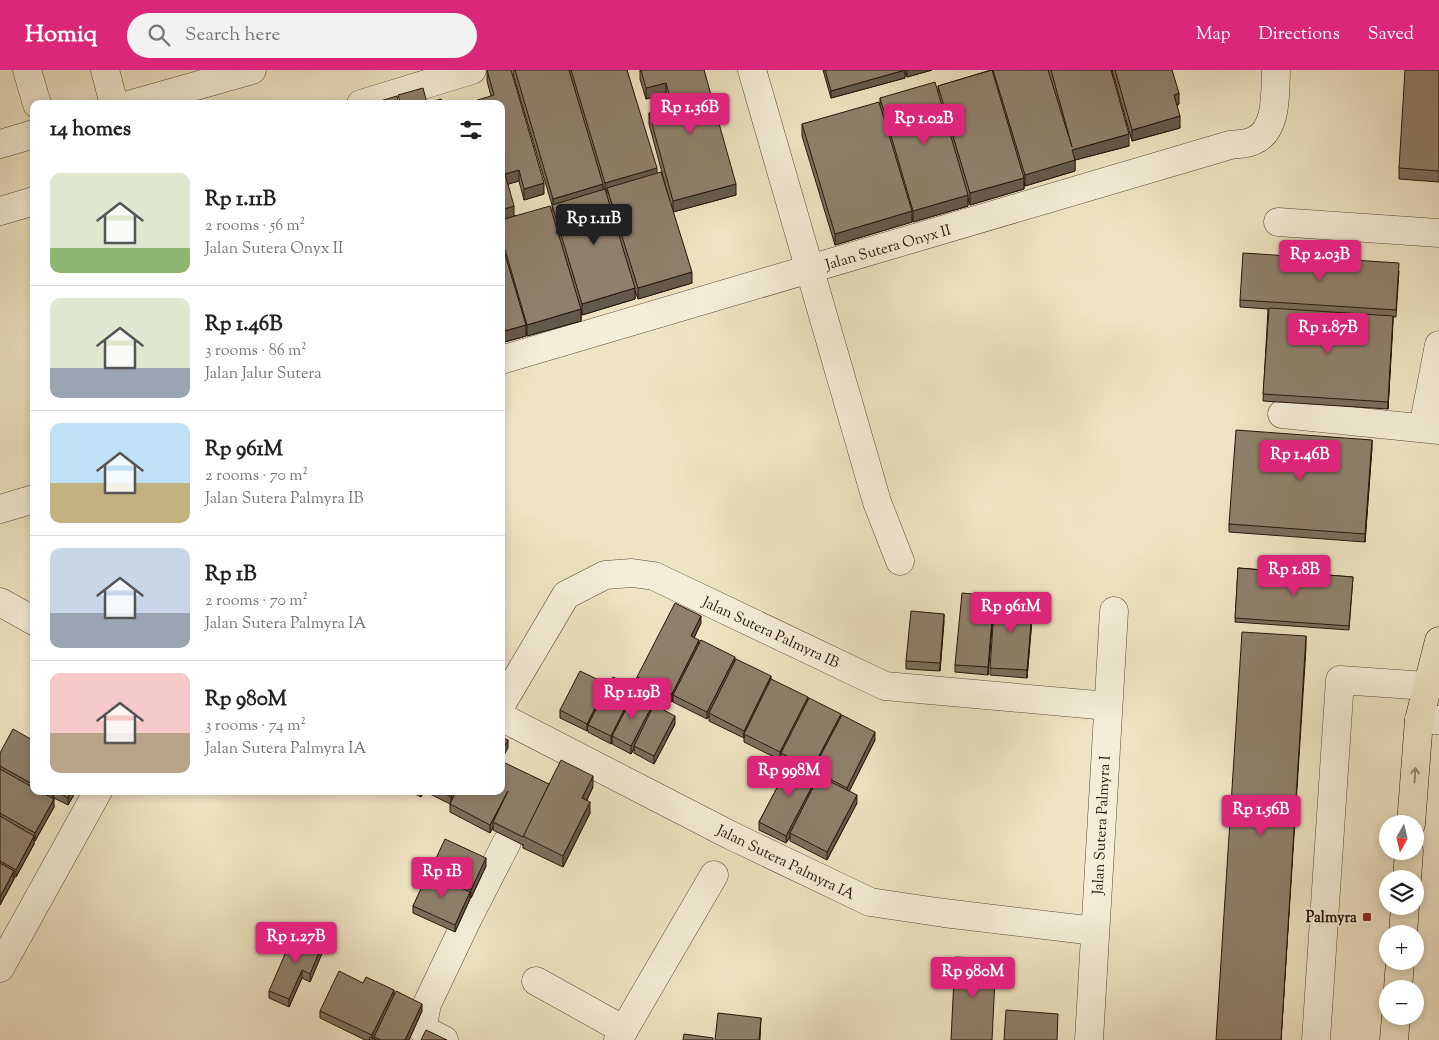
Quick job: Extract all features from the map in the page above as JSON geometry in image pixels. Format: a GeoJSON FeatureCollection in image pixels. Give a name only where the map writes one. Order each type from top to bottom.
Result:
{"type":"FeatureCollection","features":[{"type":"Feature","properties":{"kind":"main road"},"geometry":{"type":"LineString","coordinates":[[1413,815],[1429,720],[1427,686],[1439,641]]}},
{"type":"Feature","properties":{"kind":"main road"},"geometry":{"type":"LineString","coordinates":[[1394,1040],[1395,1025]]}},
{"type":"Feature","properties":{"kind":"street"},"geometry":{"type":"LineString","coordinates":[[26,70],[35,100]]}},
{"type":"Feature","properties":{"kind":"street"},"geometry":{"type":"LineString","coordinates":[[105,70],[113,100]]}},
{"type":"Feature","properties":{"kind":"street"},"geometry":{"type":"LineString","coordinates":[[146,100],[252,70]]}},
{"type":"Feature","properties":{"kind":"street"},"geometry":{"type":"LineString","coordinates":[[374,100],[472,70]]}},
{"type":"Feature","properties":{"kind":"street"},"geometry":{"type":"LineString","coordinates":[[752,70],[877,502],[900,561]]}},
{"type":"Feature","properties":{"kind":"street","name":"Jalan Sutera Onyx II"},"geometry":{"type":"LineString","coordinates":[[505,359],[1230,145],[1253,141],[1263,135],[1269,126],[1274,106],[1276,70]]}},
{"type":"Feature","properties":{"kind":"street"},"geometry":{"type":"LineString","coordinates":[[0,144],[30,135]]}},
{"type":"Feature","properties":{"kind":"street"},"geometry":{"type":"LineString","coordinates":[[0,211],[30,202]]}},
{"type":"Feature","properties":{"kind":"street"},"geometry":{"type":"LineString","coordinates":[[1278,222],[1439,233]]}},
{"type":"Feature","properties":{"kind":"street"},"geometry":{"type":"LineString","coordinates":[[1282,414],[1431,429],[1439,345]]}},
{"type":"Feature","properties":{"kind":"street"},"geometry":{"type":"LineString","coordinates":[[0,509],[30,500]]}},
{"type":"Feature","properties":{"kind":"street","name":"Jalan Sutera Palmyra IB"},"geometry":{"type":"LineString","coordinates":[[505,698],[566,595],[605,576],[632,573],[654,576],[885,686],[1108,706]]}},
{"type":"Feature","properties":{"kind":"street"},"geometry":{"type":"LineString","coordinates":[[0,602],[30,618]]}},
{"type":"Feature","properties":{"kind":"street","name":"Jalan Sutera Palmyra I"},"geometry":{"type":"LineString","coordinates":[[1088,1040],[1114,611]]}},
{"type":"Feature","properties":{"kind":"street"},"geometry":{"type":"LineString","coordinates":[[1316,1040],[1340,680],[1427,686]]}},
{"type":"Feature","properties":{"kind":"street","name":"Jalan Sutera Palmyra IA"},"geometry":{"type":"LineString","coordinates":[[505,719],[730,834],[870,902],[1095,931]]}},
{"type":"Feature","properties":{"kind":"street"},"geometry":{"type":"LineString","coordinates":[[0,968],[96,795]]}},
{"type":"Feature","properties":{"kind":"street"},"geometry":{"type":"LineString","coordinates":[[427,1036],[427,1004],[507,842]]}},
{"type":"Feature","properties":{"kind":"street"},"geometry":{"type":"LineString","coordinates":[[536,981],[621,1035],[714,875]]}},
{"type":"Feature","properties":{"kind":"building"},"geometry":{"type":"Polygon","coordinates":[[[487,70],[511,70],[544,183],[524,189],[519,170],[505,174],[505,100],[478,100],[494,95],[487,70]]]}},
{"type":"Feature","properties":{"kind":"building"},"geometry":{"type":"Polygon","coordinates":[[[515,70],[569,70],[603,184],[553,199],[515,70]]]}},
{"type":"Feature","properties":{"kind":"building"},"geometry":{"type":"Polygon","coordinates":[[[571,70],[627,70],[657,168],[605,183],[571,70]]]}},
{"type":"Feature","properties":{"kind":"building"},"geometry":{"type":"Polygon","coordinates":[[[641,70],[704,70],[736,184],[673,201],[649,113],[673,106],[666,83],[646,88],[641,70]]]}},
{"type":"Feature","properties":{"kind":"building"},"geometry":{"type":"Polygon","coordinates":[[[825,70],[905,70],[831,91],[825,70]]]}},
{"type":"Feature","properties":{"kind":"building"},"geometry":{"type":"Polygon","coordinates":[[[992,70],[1024,178],[970,193],[938,86],[992,70]]]}},
{"type":"Feature","properties":{"kind":"building"},"geometry":{"type":"Polygon","coordinates":[[[993,70],[1048,70],[1072,147],[1051,70],[1111,70],[1129,134],[1072,150],[1075,160],[1025,175],[993,70]]]}},
{"type":"Feature","properties":{"kind":"building"},"geometry":{"type":"Polygon","coordinates":[[[1115,70],[1172,70],[1179,93],[1174,95],[1180,116],[1132,130],[1115,70]]]}},
{"type":"Feature","properties":{"kind":"building"},"geometry":{"type":"Polygon","coordinates":[[[1405,70],[1439,70],[1439,171],[1399,168],[1405,70]]]}},
{"type":"Feature","properties":{"kind":"building"},"geometry":{"type":"Polygon","coordinates":[[[935,82],[968,195],[913,211],[880,98],[935,82]]]}},
{"type":"Feature","properties":{"kind":"building"},"geometry":{"type":"Polygon","coordinates":[[[423,88],[426,100],[400,100],[398,95],[423,88]]]}},
{"type":"Feature","properties":{"kind":"building"},"geometry":{"type":"Polygon","coordinates":[[[397,96],[398,100],[384,100],[397,96]]]}},
{"type":"Feature","properties":{"kind":"building"},"geometry":{"type":"Polygon","coordinates":[[[879,102],[912,211],[835,234],[802,124],[879,102]]]}},
{"type":"Feature","properties":{"kind":"building"},"geometry":{"type":"Polygon","coordinates":[[[661,172],[692,272],[638,288],[607,188],[661,172]]]}},
{"type":"Feature","properties":{"kind":"building"},"geometry":{"type":"Polygon","coordinates":[[[505,174],[514,206],[505,209],[505,174]]]}},
{"type":"Feature","properties":{"kind":"building"},"geometry":{"type":"Polygon","coordinates":[[[605,189],[635,288],[582,304],[552,205],[605,189]]]}},
{"type":"Feature","properties":{"kind":"building"},"geometry":{"type":"Polygon","coordinates":[[[550,206],[581,309],[527,325],[505,250],[505,219],[550,206]]]}},
{"type":"Feature","properties":{"kind":"building"},"geometry":{"type":"Polygon","coordinates":[[[1243,253],[1399,263],[1396,310],[1240,300],[1243,253]]]}},
{"type":"Feature","properties":{"kind":"building"},"geometry":{"type":"Polygon","coordinates":[[[505,254],[526,325],[505,331],[505,254]]]}},
{"type":"Feature","properties":{"kind":"building"},"geometry":{"type":"Polygon","coordinates":[[[1269,308],[1393,316],[1388,402],[1263,394],[1269,308]]]}},
{"type":"Feature","properties":{"kind":"building"},"geometry":{"type":"Polygon","coordinates":[[[1236,430],[1372,440],[1365,534],[1229,524],[1236,430]]]}},
{"type":"Feature","properties":{"kind":"building"},"geometry":{"type":"Polygon","coordinates":[[[1238,568],[1353,577],[1349,626],[1235,618],[1238,568]]]}},
{"type":"Feature","properties":{"kind":"building"},"geometry":{"type":"Polygon","coordinates":[[[962,593],[994,596],[988,667],[955,665],[962,593]]]}},
{"type":"Feature","properties":{"kind":"building"},"geometry":{"type":"Polygon","coordinates":[[[995,597],[1033,600],[1027,670],[990,668],[995,597]]]}},
{"type":"Feature","properties":{"kind":"building"},"geometry":{"type":"Polygon","coordinates":[[[675,603],[701,616],[691,636],[699,640],[672,694],[637,677],[675,603]]]}},
{"type":"Feature","properties":{"kind":"building"},"geometry":{"type":"Polygon","coordinates":[[[911,611],[944,614],[940,663],[906,661],[911,611]]]}},
{"type":"Feature","properties":{"kind":"building"},"geometry":{"type":"Polygon","coordinates":[[[1242,632],[1306,636],[1281,1040],[1216,1040],[1242,632]]]}},
{"type":"Feature","properties":{"kind":"building"},"geometry":{"type":"Polygon","coordinates":[[[701,640],[735,657],[707,712],[673,695],[701,640]]]}},
{"type":"Feature","properties":{"kind":"building"},"geometry":{"type":"Polygon","coordinates":[[[736,659],[771,676],[744,731],[709,713],[736,659]]]}},
{"type":"Feature","properties":{"kind":"building"},"geometry":{"type":"Polygon","coordinates":[[[580,671],[607,684],[587,724],[560,710],[580,671]]]}},
{"type":"Feature","properties":{"kind":"building"},"geometry":{"type":"Polygon","coordinates":[[[613,677],[635,688],[611,736],[588,725],[613,677]]]}},
{"type":"Feature","properties":{"kind":"building"},"geometry":{"type":"Polygon","coordinates":[[[771,679],[808,697],[780,752],[744,734],[771,679]]]}},
{"type":"Feature","properties":{"kind":"building"},"geometry":{"type":"Polygon","coordinates":[[[634,694],[653,704],[631,746],[612,736],[634,694]]]}},
{"type":"Feature","properties":{"kind":"building"},"geometry":{"type":"Polygon","coordinates":[[[809,698],[841,714],[812,769],[781,753],[809,698]]]}},
{"type":"Feature","properties":{"kind":"building"},"geometry":{"type":"Polygon","coordinates":[[[654,705],[675,716],[654,756],[634,746],[654,705]]]}},
{"type":"Feature","properties":{"kind":"building"},"geometry":{"type":"Polygon","coordinates":[[[842,715],[875,732],[847,788],[813,770],[842,715]]]}},
{"type":"Feature","properties":{"kind":"building"},"geometry":{"type":"Polygon","coordinates":[[[13,729],[30,739],[30,783],[0,766],[0,753],[13,729]]]}},
{"type":"Feature","properties":{"kind":"building"},"geometry":{"type":"Polygon","coordinates":[[[561,760],[593,776],[582,798],[590,802],[563,856],[523,836],[561,760]]]}},
{"type":"Feature","properties":{"kind":"building"},"geometry":{"type":"Polygon","coordinates":[[[791,761],[818,775],[786,836],[759,822],[791,761]]]}},
{"type":"Feature","properties":{"kind":"building"},"geometry":{"type":"Polygon","coordinates":[[[505,763],[549,784],[523,837],[493,822],[508,791],[490,825],[450,804],[454,795],[505,795],[505,763]]]}},
{"type":"Feature","properties":{"kind":"building"},"geometry":{"type":"Polygon","coordinates":[[[0,769],[30,786],[30,795],[46,795],[54,799],[35,833],[0,813],[0,769]]]}},
{"type":"Feature","properties":{"kind":"building"},"geometry":{"type":"Polygon","coordinates":[[[819,776],[857,795],[827,852],[790,833],[819,776]]]}},
{"type":"Feature","properties":{"kind":"building"},"geometry":{"type":"Polygon","coordinates":[[[0,816],[34,836],[16,870],[0,861],[0,816]]]}},
{"type":"Feature","properties":{"kind":"building"},"geometry":{"type":"Polygon","coordinates":[[[445,839],[486,858],[471,890],[430,871],[445,839]]]}},
{"type":"Feature","properties":{"kind":"building"},"geometry":{"type":"Polygon","coordinates":[[[0,863],[14,871],[0,897],[0,863]]]}},
{"type":"Feature","properties":{"kind":"building"},"geometry":{"type":"Polygon","coordinates":[[[428,873],[470,892],[455,925],[413,906],[428,873]]]}},
{"type":"Feature","properties":{"kind":"building"},"geometry":{"type":"Polygon","coordinates":[[[295,931],[323,943],[310,974],[302,970],[289,999],[269,991],[295,931]]]}},
{"type":"Feature","properties":{"kind":"building"},"geometry":{"type":"Polygon","coordinates":[[[955,957],[996,959],[992,1040],[951,1040],[955,957]]]}},
{"type":"Feature","properties":{"kind":"building"},"geometry":{"type":"Polygon","coordinates":[[[339,971],[363,983],[366,977],[394,990],[372,1035],[320,1011],[339,971]]]}},
{"type":"Feature","properties":{"kind":"building"},"geometry":{"type":"Polygon","coordinates":[[[396,991],[422,1004],[405,1040],[381,1040],[374,1037],[396,991]]]}},
{"type":"Feature","properties":{"kind":"building"},"geometry":{"type":"Polygon","coordinates":[[[1006,1010],[1058,1014],[1057,1040],[1004,1040],[1006,1010]]]}},
{"type":"Feature","properties":{"kind":"building"},"geometry":{"type":"Polygon","coordinates":[[[718,1013],[761,1018],[759,1040],[715,1040],[718,1013]]]}},
{"type":"Feature","properties":{"kind":"building"},"geometry":{"type":"Polygon","coordinates":[[[426,1030],[447,1040],[421,1040],[426,1030]]]}},
{"type":"Feature","properties":{"kind":"building"},"geometry":{"type":"Polygon","coordinates":[[[684,1034],[713,1038],[713,1040],[683,1040],[684,1034]]]}},
{"type":"Feature","properties":{"kind":"place","name":"Palmyra"},"geometry":{"type":"Point","coordinates":[1367,917]}}]}
